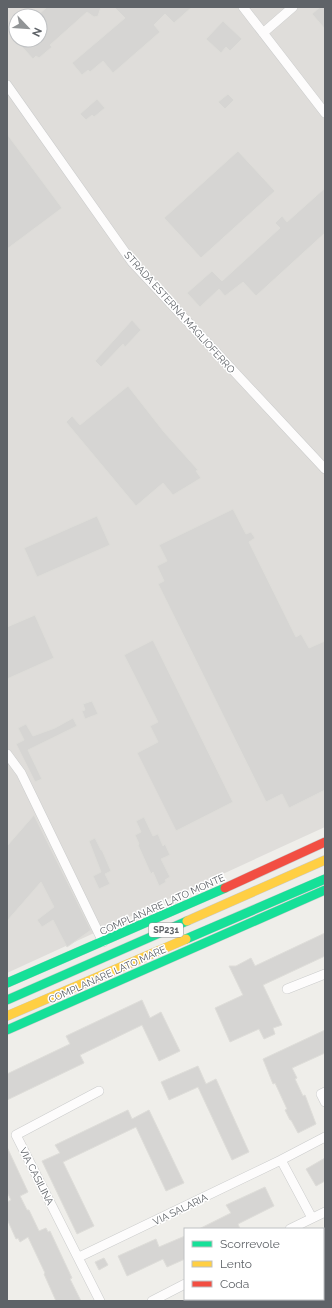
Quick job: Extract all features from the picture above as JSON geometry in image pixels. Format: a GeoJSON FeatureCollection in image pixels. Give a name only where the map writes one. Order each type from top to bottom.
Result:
{"type":"FeatureCollection","features":[{"type":"Feature","properties":{"kind":"main road","name":"COMPLANARE LATO MONTE"},"geometry":{"type":"LineString","coordinates":[[7,983],[185,906],[325,842]]}},
{"type":"Feature","properties":{"kind":"main road","name":"SP231"},"geometry":{"type":"LineString","coordinates":[[7,1000],[325,860]]}},
{"type":"Feature","properties":{"kind":"main road","name":"SP231"},"geometry":{"type":"LineString","coordinates":[[7,1016],[325,879]]}},
{"type":"Feature","properties":{"kind":"main road","name":"COMPLANARE LATO MARE"},"geometry":{"type":"LineString","coordinates":[[7,1030],[325,890]]}},
{"type":"Feature","properties":{"kind":"street"},"geometry":{"type":"LineString","coordinates":[[243,7],[325,113]]}},
{"type":"Feature","properties":{"kind":"street"},"geometry":{"type":"LineString","coordinates":[[263,33],[293,7]]}},
{"type":"Feature","properties":{"kind":"street","name":"STRADA ESTERNA MAGLIOFERRO"},"geometry":{"type":"LineString","coordinates":[[7,85],[132,262],[325,469]]}},
{"type":"Feature","properties":{"kind":"street"},"geometry":{"type":"LineString","coordinates":[[7,754],[21,773],[103,942]]}},
{"type":"Feature","properties":{"kind":"street"},"geometry":{"type":"LineString","coordinates":[[287,989],[325,974]]}},
{"type":"Feature","properties":{"kind":"street","name":"VIA CASILINA"},"geometry":{"type":"LineString","coordinates":[[99,1091],[16,1135],[100,1301]]}},
{"type":"Feature","properties":{"kind":"street"},"geometry":{"type":"LineString","coordinates":[[325,1092],[321,1094],[325,1102]]}},
{"type":"Feature","properties":{"kind":"street","name":"VIA SALARIA"},"geometry":{"type":"LineString","coordinates":[[79,1257],[281,1160],[325,1137]]}},
{"type":"Feature","properties":{"kind":"street"},"geometry":{"type":"LineString","coordinates":[[281,1160],[310,1223]]}},
{"type":"Feature","properties":{"kind":"street"},"geometry":{"type":"LineString","coordinates":[[293,1228],[310,1223],[325,1212]]}},
{"type":"Feature","properties":{"kind":"street"},"geometry":{"type":"LineString","coordinates":[[152,1301],[184,1285]]}},
{"type":"Feature","properties":{"kind":"shaded area"},"geometry":{"type":"Polygon","coordinates":[[[7,7],[325,7],[325,827],[7,973],[7,7]]]}},
{"type":"Feature","properties":{"kind":"building"},"geometry":{"type":"Polygon","coordinates":[[[101,7],[98,16],[94,17],[87,12],[50,45],[52,47],[39,58],[36,56],[33,59],[23,48],[48,48],[48,8],[46,8],[101,7]]]}},
{"type":"Feature","properties":{"kind":"building"},"geometry":{"type":"Polygon","coordinates":[[[114,7],[192,7],[174,23],[165,14],[154,25],[160,32],[113,73],[103,61],[90,72],[88,70],[82,75],[72,63],[125,18],[114,7]]]}},
{"type":"Feature","properties":{"kind":"building"},"geometry":{"type":"Polygon","coordinates":[[[320,7],[325,7],[325,29],[312,14],[320,7]]]}},
{"type":"Feature","properties":{"kind":"building"},"geometry":{"type":"Polygon","coordinates":[[[223,21],[242,39],[230,51],[226,47],[221,53],[206,39],[223,21]]]}},
{"type":"Feature","properties":{"kind":"building"},"geometry":{"type":"Polygon","coordinates":[[[228,94],[234,100],[225,109],[218,102],[228,94]]]}},
{"type":"Feature","properties":{"kind":"building"},"geometry":{"type":"Polygon","coordinates":[[[97,99],[105,108],[94,117],[92,115],[86,120],[80,114],[97,99]]]}},
{"type":"Feature","properties":{"kind":"building"},"geometry":{"type":"Polygon","coordinates":[[[7,134],[62,208],[7,249],[7,134]]]}},
{"type":"Feature","properties":{"kind":"building"},"geometry":{"type":"Polygon","coordinates":[[[238,151],[275,191],[201,258],[164,218],[238,151]]]}},
{"type":"Feature","properties":{"kind":"building"},"geometry":{"type":"Polygon","coordinates":[[[325,188],[325,233],[256,296],[243,282],[225,296],[219,289],[200,307],[187,293],[212,271],[222,281],[280,228],[275,223],[282,216],[287,222],[325,188]]]}},
{"type":"Feature","properties":{"kind":"building"},"geometry":{"type":"Polygon","coordinates":[[[132,320],[141,330],[125,347],[123,344],[101,367],[95,361],[132,320]]]}},
{"type":"Feature","properties":{"kind":"building"},"geometry":{"type":"Polygon","coordinates":[[[128,386],[164,432],[198,470],[196,471],[201,478],[173,495],[163,483],[136,506],[66,422],[72,416],[80,425],[128,386]]]}},
{"type":"Feature","properties":{"kind":"building"},"geometry":{"type":"Polygon","coordinates":[[[233,509],[246,534],[251,532],[255,538],[249,542],[296,637],[301,634],[309,648],[325,641],[325,790],[289,808],[282,794],[266,802],[158,584],[164,581],[157,566],[167,561],[159,545],[233,509]]]}},
{"type":"Feature","properties":{"kind":"building"},"geometry":{"type":"Polygon","coordinates":[[[97,516],[110,545],[37,577],[24,548],[97,516]]]}},
{"type":"Feature","properties":{"kind":"building"},"geometry":{"type":"Polygon","coordinates":[[[35,615],[54,658],[7,679],[7,627],[35,615]]]}},
{"type":"Feature","properties":{"kind":"building"},"geometry":{"type":"Polygon","coordinates":[[[153,640],[233,802],[176,831],[137,753],[158,742],[150,726],[158,722],[124,655],[153,640]]]}},
{"type":"Feature","properties":{"kind":"building"},"geometry":{"type":"Polygon","coordinates":[[[92,701],[98,714],[85,719],[82,711],[85,710],[83,704],[92,701]]]}},
{"type":"Feature","properties":{"kind":"building"},"geometry":{"type":"Polygon","coordinates":[[[73,718],[77,726],[28,750],[42,779],[35,782],[16,744],[24,740],[18,728],[26,724],[33,736],[55,728],[73,718]]]}},
{"type":"Feature","properties":{"kind":"building"},"geometry":{"type":"Polygon","coordinates":[[[34,815],[91,930],[67,947],[53,920],[42,927],[37,920],[54,907],[41,882],[7,921],[7,846],[34,815]]]}},
{"type":"Feature","properties":{"kind":"building"},"geometry":{"type":"Polygon","coordinates":[[[144,817],[153,836],[158,834],[163,846],[165,844],[170,855],[161,859],[170,877],[165,880],[166,882],[159,886],[153,872],[151,874],[135,835],[141,832],[136,821],[144,817]]]}},
{"type":"Feature","properties":{"kind":"building"},"geometry":{"type":"Polygon","coordinates":[[[95,838],[111,871],[105,874],[110,884],[99,889],[93,876],[101,872],[89,841],[95,838]]]}},
{"type":"Feature","properties":{"kind":"building"},"geometry":{"type":"Polygon","coordinates":[[[325,933],[325,956],[263,985],[282,1025],[273,1028],[275,1034],[264,1039],[259,1029],[230,1042],[215,1008],[243,995],[229,966],[236,966],[251,958],[255,966],[325,933]]]}},
{"type":"Feature","properties":{"kind":"building"},"geometry":{"type":"Polygon","coordinates":[[[142,1000],[150,1018],[161,1012],[180,1051],[159,1061],[142,1025],[80,1055],[84,1063],[7,1100],[7,1074],[70,1044],[66,1036],[142,1000]]]}},
{"type":"Feature","properties":{"kind":"building"},"geometry":{"type":"Polygon","coordinates":[[[325,1030],[325,1053],[292,1068],[297,1078],[295,1079],[303,1096],[305,1095],[316,1124],[298,1133],[285,1110],[287,1109],[275,1083],[273,1084],[263,1059],[325,1030]]]}},
{"type":"Feature","properties":{"kind":"building"},"geometry":{"type":"Polygon","coordinates":[[[198,1066],[206,1084],[216,1079],[249,1152],[232,1160],[198,1087],[169,1100],[161,1082],[198,1066]]]}},
{"type":"Feature","properties":{"kind":"building"},"geometry":{"type":"Polygon","coordinates":[[[128,1110],[132,1119],[149,1110],[184,1183],[166,1191],[136,1127],[63,1162],[94,1226],[77,1234],[42,1161],[60,1153],[55,1145],[128,1110]]]}},
{"type":"Feature","properties":{"kind":"building"},"geometry":{"type":"Polygon","coordinates":[[[7,1147],[28,1192],[20,1196],[27,1210],[29,1210],[39,1231],[46,1228],[48,1232],[50,1231],[81,1301],[56,1301],[28,1237],[20,1242],[18,1238],[16,1239],[7,1219],[7,1202],[11,1200],[7,1192],[7,1147]]]}},
{"type":"Feature","properties":{"kind":"building"},"geometry":{"type":"Polygon","coordinates":[[[325,1158],[325,1181],[316,1186],[306,1169],[325,1158]]]}},
{"type":"Feature","properties":{"kind":"building"},"geometry":{"type":"Polygon","coordinates":[[[265,1187],[274,1206],[238,1224],[240,1228],[201,1228],[231,1213],[226,1205],[265,1187]]]}},
{"type":"Feature","properties":{"kind":"building"},"geometry":{"type":"Polygon","coordinates":[[[184,1236],[184,1259],[167,1267],[163,1259],[127,1276],[118,1256],[156,1239],[159,1247],[184,1236]]]}},
{"type":"Feature","properties":{"kind":"building"},"geometry":{"type":"Polygon","coordinates":[[[104,1258],[108,1265],[99,1270],[95,1262],[104,1258]]]}},
{"type":"Feature","properties":{"kind":"traffic: fast"},"geometry":{"type":"LineString","coordinates":[[186,939],[325,879]]}},
{"type":"Feature","properties":{"kind":"traffic: fast"},"geometry":{"type":"LineString","coordinates":[[7,983],[225,888]]}},
{"type":"Feature","properties":{"kind":"traffic: fast"},"geometry":{"type":"LineString","coordinates":[[7,1030],[325,890]]}},
{"type":"Feature","properties":{"kind":"traffic: fast"},"geometry":{"type":"LineString","coordinates":[[7,1000],[187,921]]}},
{"type":"Feature","properties":{"kind":"traffic: slow"},"geometry":{"type":"LineString","coordinates":[[187,921],[325,860]]}},
{"type":"Feature","properties":{"kind":"traffic: slow"},"geometry":{"type":"LineString","coordinates":[[7,1016],[186,939]]}},
{"type":"Feature","properties":{"kind":"traffic: jam"},"geometry":{"type":"LineString","coordinates":[[225,888],[325,842]]}}]}
